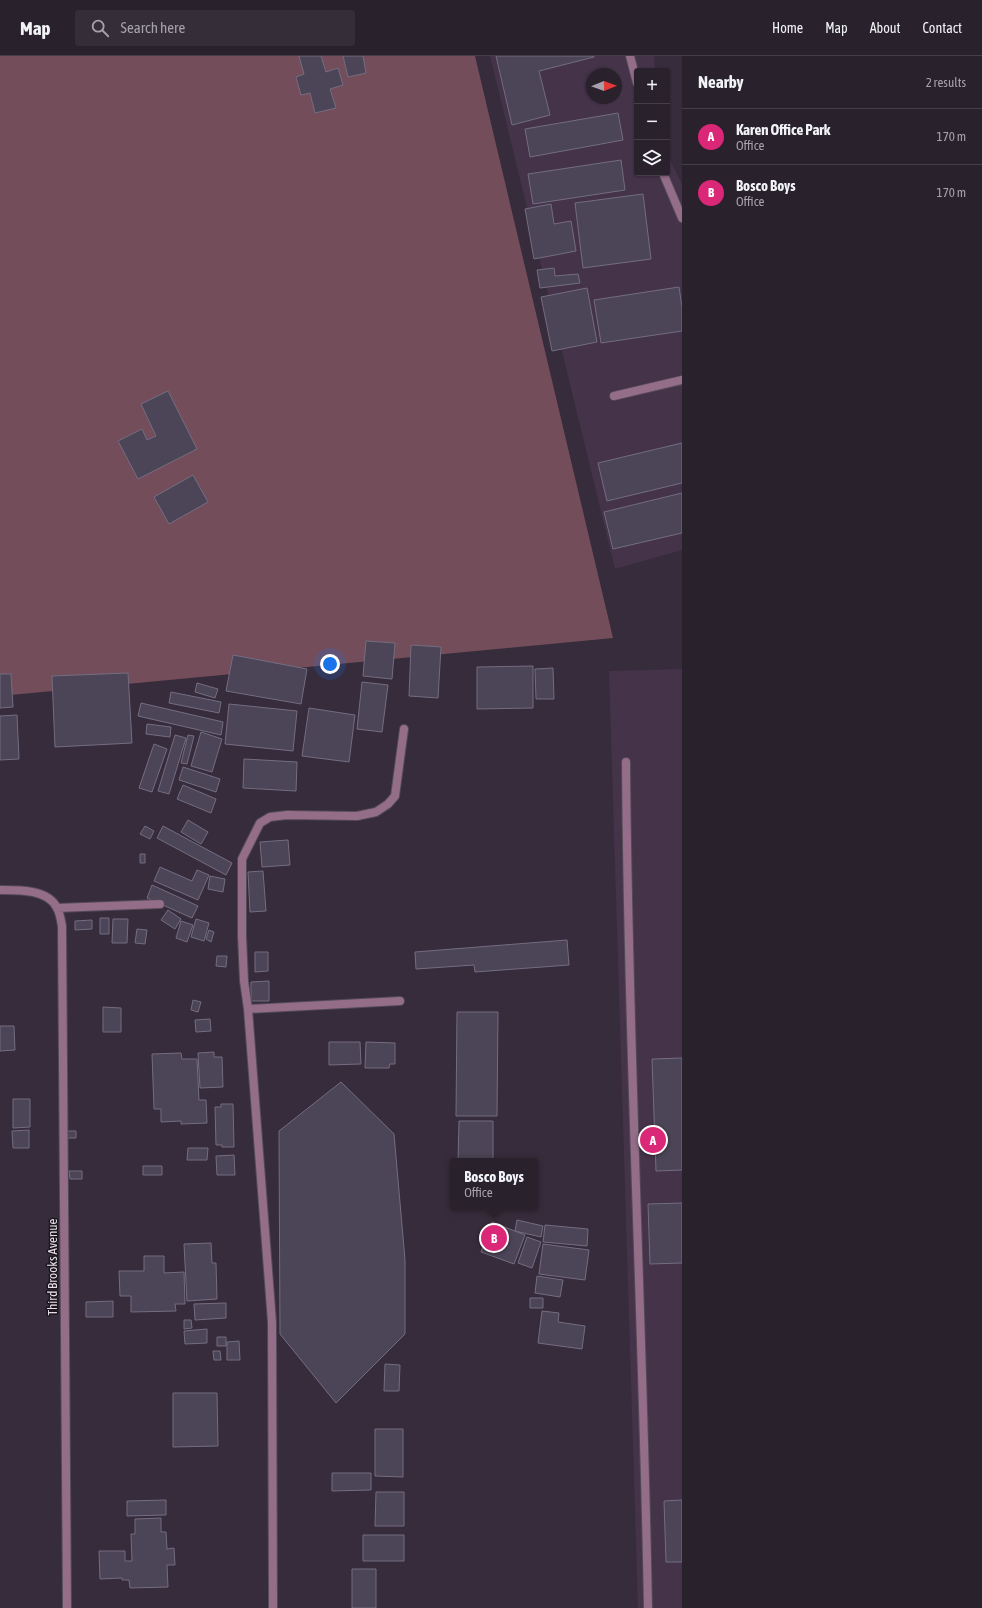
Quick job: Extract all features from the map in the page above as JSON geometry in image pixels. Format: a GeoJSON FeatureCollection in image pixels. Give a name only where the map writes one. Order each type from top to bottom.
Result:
{"type":"FeatureCollection","features":[{"type":"Feature","properties":{"kind":"street"},"geometry":{"type":"LineString","coordinates":[[630,56],[634,71]]}},
{"type":"Feature","properties":{"kind":"street"},"geometry":{"type":"LineString","coordinates":[[664,176],[682,218]]}},
{"type":"Feature","properties":{"kind":"street"},"geometry":{"type":"LineString","coordinates":[[614,396],[682,380]]}},
{"type":"Feature","properties":{"kind":"street"},"geometry":{"type":"LineString","coordinates":[[273,1608],[272,1322],[248,1009],[243,974],[242,859],[260,823],[270,817],[287,815],[357,816],[376,812],[388,804],[395,796],[404,729]]}},
{"type":"Feature","properties":{"kind":"street"},"geometry":{"type":"LineString","coordinates":[[626,762],[627,899],[645,1455],[648,1608]]}},
{"type":"Feature","properties":{"kind":"street"},"geometry":{"type":"LineString","coordinates":[[0,890],[34,892],[49,898],[57,908],[160,904]]}},
{"type":"Feature","properties":{"kind":"street","name":"Third Brooks Avenue"},"geometry":{"type":"LineString","coordinates":[[57,908],[62,926],[67,1608]]}},
{"type":"Feature","properties":{"kind":"street"},"geometry":{"type":"LineString","coordinates":[[248,1009],[400,1001]]}},
{"type":"Feature","properties":{"kind":"shaded area"},"geometry":{"type":"Polygon","coordinates":[[[0,56],[475,56],[613,638],[0,696],[0,56]]]}},
{"type":"Feature","properties":{"kind":"shaded area"},"geometry":{"type":"Polygon","coordinates":[[[490,56],[654,56],[655,68],[634,68],[634,176],[670,176],[670,160],[682,184],[682,550],[615,569],[490,56]]]}},
{"type":"Feature","properties":{"kind":"shaded area"},"geometry":{"type":"Polygon","coordinates":[[[682,669],[682,1608],[638,1608],[609,671],[682,669]]]}},
{"type":"Feature","properties":{"kind":"building"},"geometry":{"type":"Polygon","coordinates":[[[299,56],[321,56],[326,72],[338,68],[343,85],[330,89],[336,108],[315,113],[310,93],[301,95],[296,77],[304,74],[299,56]]]}},
{"type":"Feature","properties":{"kind":"building"},"geometry":{"type":"Polygon","coordinates":[[[343,56],[363,56],[366,73],[348,77],[343,56]]]}},
{"type":"Feature","properties":{"kind":"building"},"geometry":{"type":"Polygon","coordinates":[[[496,56],[594,57],[539,71],[550,115],[512,125],[496,56]]]}},
{"type":"Feature","properties":{"kind":"building"},"geometry":{"type":"Polygon","coordinates":[[[618,113],[623,140],[530,157],[525,129],[618,113]]]}},
{"type":"Feature","properties":{"kind":"building"},"geometry":{"type":"Polygon","coordinates":[[[621,160],[625,190],[533,204],[528,174],[621,160]]]}},
{"type":"Feature","properties":{"kind":"building"},"geometry":{"type":"Polygon","coordinates":[[[643,194],[651,259],[583,268],[575,203],[643,194]]]}},
{"type":"Feature","properties":{"kind":"building"},"geometry":{"type":"Polygon","coordinates":[[[551,204],[554,224],[571,221],[576,251],[534,259],[525,209],[551,204]]]}},
{"type":"Feature","properties":{"kind":"building"},"geometry":{"type":"Polygon","coordinates":[[[554,268],[555,276],[578,274],[580,283],[540,288],[537,270],[554,268]]]}},
{"type":"Feature","properties":{"kind":"building"},"geometry":{"type":"Polygon","coordinates":[[[679,287],[682,307],[682,331],[601,343],[594,300],[679,287]]]}},
{"type":"Feature","properties":{"kind":"building"},"geometry":{"type":"Polygon","coordinates":[[[587,288],[597,342],[552,351],[541,297],[587,288]]]}},
{"type":"Feature","properties":{"kind":"building"},"geometry":{"type":"Polygon","coordinates":[[[168,391],[197,449],[138,479],[118,441],[142,429],[147,440],[156,436],[141,404],[168,391]]]}},
{"type":"Feature","properties":{"kind":"building"},"geometry":{"type":"Polygon","coordinates":[[[682,443],[682,483],[607,501],[598,463],[682,443]]]}},
{"type":"Feature","properties":{"kind":"building"},"geometry":{"type":"Polygon","coordinates":[[[193,475],[208,502],[169,524],[154,497],[193,475]]]}},
{"type":"Feature","properties":{"kind":"building"},"geometry":{"type":"Polygon","coordinates":[[[682,493],[682,533],[613,549],[604,512],[682,493]]]}},
{"type":"Feature","properties":{"kind":"building"},"geometry":{"type":"Polygon","coordinates":[[[366,641],[395,643],[392,679],[363,676],[366,641]]]}},
{"type":"Feature","properties":{"kind":"building"},"geometry":{"type":"Polygon","coordinates":[[[411,645],[441,647],[438,698],[409,696],[411,645]]]}},
{"type":"Feature","properties":{"kind":"building"},"geometry":{"type":"Polygon","coordinates":[[[233,655],[307,669],[301,704],[226,691],[233,655]]]}},
{"type":"Feature","properties":{"kind":"building"},"geometry":{"type":"Polygon","coordinates":[[[533,666],[533,708],[477,709],[477,667],[533,666]]]}},
{"type":"Feature","properties":{"kind":"building"},"geometry":{"type":"Polygon","coordinates":[[[553,668],[554,699],[536,699],[535,669],[553,668]]]}},
{"type":"Feature","properties":{"kind":"building"},"geometry":{"type":"Polygon","coordinates":[[[128,673],[132,743],[55,747],[52,676],[128,673]]]}},
{"type":"Feature","properties":{"kind":"building"},"geometry":{"type":"Polygon","coordinates":[[[0,674],[11,674],[13,707],[0,708],[0,674]]]}},
{"type":"Feature","properties":{"kind":"building"},"geometry":{"type":"Polygon","coordinates":[[[362,682],[388,685],[382,732],[357,729],[362,682]]]}},
{"type":"Feature","properties":{"kind":"building"},"geometry":{"type":"Polygon","coordinates":[[[197,683],[218,689],[215,698],[195,692],[197,683]]]}},
{"type":"Feature","properties":{"kind":"building"},"geometry":{"type":"Polygon","coordinates":[[[171,692],[221,702],[219,713],[169,703],[171,692]]]}},
{"type":"Feature","properties":{"kind":"building"},"geometry":{"type":"Polygon","coordinates":[[[141,703],[223,722],[221,735],[138,716],[141,703]]]}},
{"type":"Feature","properties":{"kind":"building"},"geometry":{"type":"Polygon","coordinates":[[[229,704],[297,711],[293,751],[225,744],[229,704]]]}},
{"type":"Feature","properties":{"kind":"building"},"geometry":{"type":"Polygon","coordinates":[[[309,708],[355,715],[349,762],[302,756],[309,708]]]}},
{"type":"Feature","properties":{"kind":"building"},"geometry":{"type":"Polygon","coordinates":[[[17,715],[19,759],[0,760],[0,716],[17,715]]]}},
{"type":"Feature","properties":{"kind":"building"},"geometry":{"type":"Polygon","coordinates":[[[147,724],[171,727],[170,737],[146,734],[147,724]]]}},
{"type":"Feature","properties":{"kind":"building"},"geometry":{"type":"Polygon","coordinates":[[[201,732],[222,739],[212,772],[191,766],[201,732]]]}},
{"type":"Feature","properties":{"kind":"building"},"geometry":{"type":"Polygon","coordinates":[[[175,735],[186,738],[169,794],[158,791],[175,735]]]}},
{"type":"Feature","properties":{"kind":"building"},"geometry":{"type":"Polygon","coordinates":[[[188,735],[194,736],[187,764],[181,763],[188,735]]]}},
{"type":"Feature","properties":{"kind":"building"},"geometry":{"type":"Polygon","coordinates":[[[154,744],[167,749],[152,792],[139,788],[154,744]]]}},
{"type":"Feature","properties":{"kind":"building"},"geometry":{"type":"Polygon","coordinates":[[[244,759],[297,762],[296,791],[243,788],[244,759]]]}},
{"type":"Feature","properties":{"kind":"building"},"geometry":{"type":"Polygon","coordinates":[[[183,767],[220,779],[216,792],[179,780],[183,767]]]}},
{"type":"Feature","properties":{"kind":"building"},"geometry":{"type":"Polygon","coordinates":[[[183,785],[216,799],[211,813],[177,799],[183,785]]]}},
{"type":"Feature","properties":{"kind":"building"},"geometry":{"type":"Polygon","coordinates":[[[188,820],[208,832],[201,844],[181,832],[188,820]]]}},
{"type":"Feature","properties":{"kind":"building"},"geometry":{"type":"Polygon","coordinates":[[[145,826],[154,831],[150,839],[140,834],[145,826]]]}},
{"type":"Feature","properties":{"kind":"building"},"geometry":{"type":"Polygon","coordinates":[[[163,826],[232,863],[226,875],[157,838],[163,826]]]}},
{"type":"Feature","properties":{"kind":"building"},"geometry":{"type":"Polygon","coordinates":[[[288,840],[290,865],[262,867],[260,842],[288,840]]]}},
{"type":"Feature","properties":{"kind":"building"},"geometry":{"type":"Polygon","coordinates":[[[140,854],[145,854],[145,863],[140,863],[140,854]]]}},
{"type":"Feature","properties":{"kind":"building"},"geometry":{"type":"Polygon","coordinates":[[[160,867],[192,881],[197,870],[209,875],[198,900],[154,881],[160,867]]]}},
{"type":"Feature","properties":{"kind":"building"},"geometry":{"type":"Polygon","coordinates":[[[263,871],[266,911],[250,912],[248,872],[263,871]]]}},
{"type":"Feature","properties":{"kind":"building"},"geometry":{"type":"Polygon","coordinates":[[[210,876],[225,879],[223,892],[208,889],[210,876]]]}},
{"type":"Feature","properties":{"kind":"building"},"geometry":{"type":"Polygon","coordinates":[[[152,885],[198,906],[192,918],[147,898],[152,885]]]}},
{"type":"Feature","properties":{"kind":"building"},"geometry":{"type":"Polygon","coordinates":[[[168,910],[181,919],[175,929],[161,920],[168,910]]]}},
{"type":"Feature","properties":{"kind":"building"},"geometry":{"type":"Polygon","coordinates":[[[100,918],[109,918],[109,934],[100,934],[100,918]]]}},
{"type":"Feature","properties":{"kind":"building"},"geometry":{"type":"Polygon","coordinates":[[[113,919],[128,919],[127,943],[112,943],[113,919]]]}},
{"type":"Feature","properties":{"kind":"building"},"geometry":{"type":"Polygon","coordinates":[[[196,919],[209,923],[204,941],[191,937],[196,919]]]}},
{"type":"Feature","properties":{"kind":"building"},"geometry":{"type":"Polygon","coordinates":[[[92,920],[92,929],[75,930],[75,921],[92,920]]]}},
{"type":"Feature","properties":{"kind":"building"},"geometry":{"type":"Polygon","coordinates":[[[181,921],[193,925],[187,942],[176,938],[181,921]]]}},
{"type":"Feature","properties":{"kind":"building"},"geometry":{"type":"Polygon","coordinates":[[[137,929],[147,930],[145,944],[135,943],[137,929]]]}},
{"type":"Feature","properties":{"kind":"building"},"geometry":{"type":"Polygon","coordinates":[[[209,930],[214,932],[211,942],[206,939],[209,930]]]}},
{"type":"Feature","properties":{"kind":"building"},"geometry":{"type":"Polygon","coordinates":[[[567,940],[569,965],[475,972],[474,965],[416,969],[415,952],[567,940]]]}},
{"type":"Feature","properties":{"kind":"building"},"geometry":{"type":"Polygon","coordinates":[[[255,952],[268,952],[268,971],[255,972],[255,952]]]}},
{"type":"Feature","properties":{"kind":"building"},"geometry":{"type":"Polygon","coordinates":[[[217,956],[227,956],[226,967],[216,966],[217,956]]]}},
{"type":"Feature","properties":{"kind":"building"},"geometry":{"type":"Polygon","coordinates":[[[269,981],[269,1001],[251,1001],[251,982],[269,981]]]}},
{"type":"Feature","properties":{"kind":"building"},"geometry":{"type":"Polygon","coordinates":[[[193,1000],[201,1002],[198,1012],[191,1010],[193,1000]]]}},
{"type":"Feature","properties":{"kind":"building"},"geometry":{"type":"Polygon","coordinates":[[[103,1007],[121,1008],[121,1032],[103,1032],[103,1007]]]}},
{"type":"Feature","properties":{"kind":"building"},"geometry":{"type":"Polygon","coordinates":[[[457,1012],[498,1012],[497,1116],[456,1116],[457,1012]]]}},
{"type":"Feature","properties":{"kind":"building"},"geometry":{"type":"Polygon","coordinates":[[[210,1019],[211,1031],[196,1032],[195,1020],[210,1019]]]}},
{"type":"Feature","properties":{"kind":"building"},"geometry":{"type":"Polygon","coordinates":[[[0,1026],[14,1026],[15,1050],[0,1051],[0,1026]]]}},
{"type":"Feature","properties":{"kind":"building"},"geometry":{"type":"Polygon","coordinates":[[[329,1042],[360,1042],[361,1064],[329,1065],[329,1042]]]}},
{"type":"Feature","properties":{"kind":"building"},"geometry":{"type":"Polygon","coordinates":[[[366,1042],[395,1043],[395,1064],[390,1064],[389,1068],[365,1068],[366,1042]]]}},
{"type":"Feature","properties":{"kind":"building"},"geometry":{"type":"Polygon","coordinates":[[[214,1052],[214,1057],[222,1057],[223,1087],[200,1088],[198,1053],[214,1052]]]}},
{"type":"Feature","properties":{"kind":"building"},"geometry":{"type":"Polygon","coordinates":[[[181,1053],[182,1059],[197,1059],[199,1100],[206,1100],[207,1123],[181,1124],[181,1121],[161,1122],[161,1109],[154,1109],[152,1054],[181,1053]]]}},
{"type":"Feature","properties":{"kind":"building"},"geometry":{"type":"Polygon","coordinates":[[[682,1058],[682,1170],[656,1171],[652,1059],[682,1058]]]}},
{"type":"Feature","properties":{"kind":"building"},"geometry":{"type":"Polygon","coordinates":[[[341,1082],[394,1134],[405,1260],[405,1334],[336,1403],[280,1334],[279,1131],[341,1082]]]}},
{"type":"Feature","properties":{"kind":"building"},"geometry":{"type":"Polygon","coordinates":[[[13,1099],[30,1099],[30,1127],[13,1128],[13,1099]]]}},
{"type":"Feature","properties":{"kind":"building"},"geometry":{"type":"Polygon","coordinates":[[[221,1104],[233,1104],[234,1147],[222,1147],[222,1145],[216,1145],[215,1107],[221,1107],[221,1104]]]}},
{"type":"Feature","properties":{"kind":"building"},"geometry":{"type":"Polygon","coordinates":[[[459,1121],[493,1121],[493,1158],[458,1158],[459,1121]]]}},
{"type":"Feature","properties":{"kind":"building"},"geometry":{"type":"Polygon","coordinates":[[[29,1130],[29,1148],[13,1148],[12,1131],[29,1130]]]}},
{"type":"Feature","properties":{"kind":"building"},"geometry":{"type":"Polygon","coordinates":[[[65,1131],[76,1131],[76,1138],[65,1138],[65,1131]]]}},
{"type":"Feature","properties":{"kind":"building"},"geometry":{"type":"Polygon","coordinates":[[[188,1148],[208,1148],[207,1160],[187,1160],[188,1148]]]}},
{"type":"Feature","properties":{"kind":"building"},"geometry":{"type":"Polygon","coordinates":[[[234,1155],[235,1175],[217,1175],[216,1156],[234,1155]]]}},
{"type":"Feature","properties":{"kind":"building"},"geometry":{"type":"Polygon","coordinates":[[[143,1166],[162,1166],[162,1175],[143,1175],[143,1166]]]}},
{"type":"Feature","properties":{"kind":"building"},"geometry":{"type":"Polygon","coordinates":[[[69,1171],[82,1171],[82,1179],[70,1179],[69,1171]]]}},
{"type":"Feature","properties":{"kind":"building"},"geometry":{"type":"Polygon","coordinates":[[[682,1203],[682,1263],[650,1264],[648,1204],[682,1203]]]}},
{"type":"Feature","properties":{"kind":"building"},"geometry":{"type":"Polygon","coordinates":[[[517,1220],[543,1226],[541,1237],[515,1231],[517,1220]]]}},
{"type":"Feature","properties":{"kind":"building"},"geometry":{"type":"Polygon","coordinates":[[[492,1222],[525,1235],[514,1264],[481,1252],[492,1222]]]}},
{"type":"Feature","properties":{"kind":"building"},"geometry":{"type":"Polygon","coordinates":[[[545,1225],[588,1229],[587,1246],[543,1242],[545,1225]]]}},
{"type":"Feature","properties":{"kind":"building"},"geometry":{"type":"Polygon","coordinates":[[[527,1237],[541,1242],[532,1268],[518,1263],[527,1237]]]}},
{"type":"Feature","properties":{"kind":"building"},"geometry":{"type":"Polygon","coordinates":[[[211,1243],[212,1263],[216,1263],[217,1299],[187,1301],[184,1244],[211,1243]]]}},
{"type":"Feature","properties":{"kind":"building"},"geometry":{"type":"Polygon","coordinates":[[[543,1244],[589,1250],[585,1280],[539,1274],[543,1244]]]}},
{"type":"Feature","properties":{"kind":"building"},"geometry":{"type":"Polygon","coordinates":[[[144,1256],[164,1256],[164,1273],[184,1272],[185,1304],[175,1304],[176,1311],[131,1312],[131,1296],[120,1296],[119,1271],[144,1271],[144,1256]]]}},
{"type":"Feature","properties":{"kind":"building"},"geometry":{"type":"Polygon","coordinates":[[[537,1276],[563,1280],[560,1297],[535,1293],[537,1276]]]}},
{"type":"Feature","properties":{"kind":"building"},"geometry":{"type":"Polygon","coordinates":[[[530,1298],[543,1298],[543,1308],[530,1308],[530,1298]]]}},
{"type":"Feature","properties":{"kind":"building"},"geometry":{"type":"Polygon","coordinates":[[[113,1301],[113,1317],[86,1317],[86,1302],[113,1301]]]}},
{"type":"Feature","properties":{"kind":"building"},"geometry":{"type":"Polygon","coordinates":[[[226,1303],[226,1318],[195,1320],[194,1304],[226,1303]]]}},
{"type":"Feature","properties":{"kind":"building"},"geometry":{"type":"Polygon","coordinates":[[[542,1311],[559,1313],[558,1322],[585,1326],[582,1349],[538,1343],[542,1311]]]}},
{"type":"Feature","properties":{"kind":"building"},"geometry":{"type":"Polygon","coordinates":[[[184,1320],[191,1320],[192,1328],[184,1329],[184,1320]]]}},
{"type":"Feature","properties":{"kind":"building"},"geometry":{"type":"Polygon","coordinates":[[[207,1329],[207,1343],[185,1344],[184,1331],[207,1329]]]}},
{"type":"Feature","properties":{"kind":"building"},"geometry":{"type":"Polygon","coordinates":[[[217,1337],[226,1337],[226,1346],[217,1346],[217,1337]]]}},
{"type":"Feature","properties":{"kind":"building"},"geometry":{"type":"Polygon","coordinates":[[[239,1341],[240,1360],[227,1360],[227,1342],[239,1341]]]}},
{"type":"Feature","properties":{"kind":"building"},"geometry":{"type":"Polygon","coordinates":[[[213,1351],[220,1351],[221,1360],[214,1360],[213,1351]]]}},
{"type":"Feature","properties":{"kind":"building"},"geometry":{"type":"Polygon","coordinates":[[[385,1364],[400,1365],[399,1391],[384,1391],[385,1364]]]}},
{"type":"Feature","properties":{"kind":"building"},"geometry":{"type":"Polygon","coordinates":[[[173,1393],[217,1393],[218,1446],[173,1447],[173,1393]]]}},
{"type":"Feature","properties":{"kind":"building"},"geometry":{"type":"Polygon","coordinates":[[[375,1429],[403,1429],[403,1477],[375,1476],[375,1429]]]}},
{"type":"Feature","properties":{"kind":"building"},"geometry":{"type":"Polygon","coordinates":[[[332,1473],[371,1473],[371,1490],[332,1491],[332,1473]]]}},
{"type":"Feature","properties":{"kind":"building"},"geometry":{"type":"Polygon","coordinates":[[[376,1492],[404,1492],[404,1526],[375,1526],[376,1492]]]}},
{"type":"Feature","properties":{"kind":"building"},"geometry":{"type":"Polygon","coordinates":[[[166,1500],[166,1515],[127,1516],[127,1501],[166,1500]]]}},
{"type":"Feature","properties":{"kind":"building"},"geometry":{"type":"Polygon","coordinates":[[[682,1500],[682,1562],[666,1562],[664,1501],[682,1500]]]}},
{"type":"Feature","properties":{"kind":"building"},"geometry":{"type":"Polygon","coordinates":[[[161,1518],[161,1532],[166,1532],[167,1549],[174,1548],[175,1565],[167,1565],[168,1587],[130,1588],[129,1580],[122,1580],[122,1578],[100,1579],[99,1551],[125,1551],[125,1561],[132,1561],[131,1534],[135,1534],[135,1519],[161,1518]]]}},
{"type":"Feature","properties":{"kind":"building"},"geometry":{"type":"Polygon","coordinates":[[[363,1535],[404,1535],[404,1561],[363,1561],[363,1535]]]}},
{"type":"Feature","properties":{"kind":"building"},"geometry":{"type":"Polygon","coordinates":[[[352,1569],[376,1569],[376,1608],[352,1608],[352,1569]]]}},
{"type":"Feature","properties":{"kind":"place","name":"Karen Office Park"},"geometry":{"type":"Point","coordinates":[653,1140]}},
{"type":"Feature","properties":{"kind":"place","name":"Bosco Boys"},"geometry":{"type":"Point","coordinates":[494,1238]}}]}
